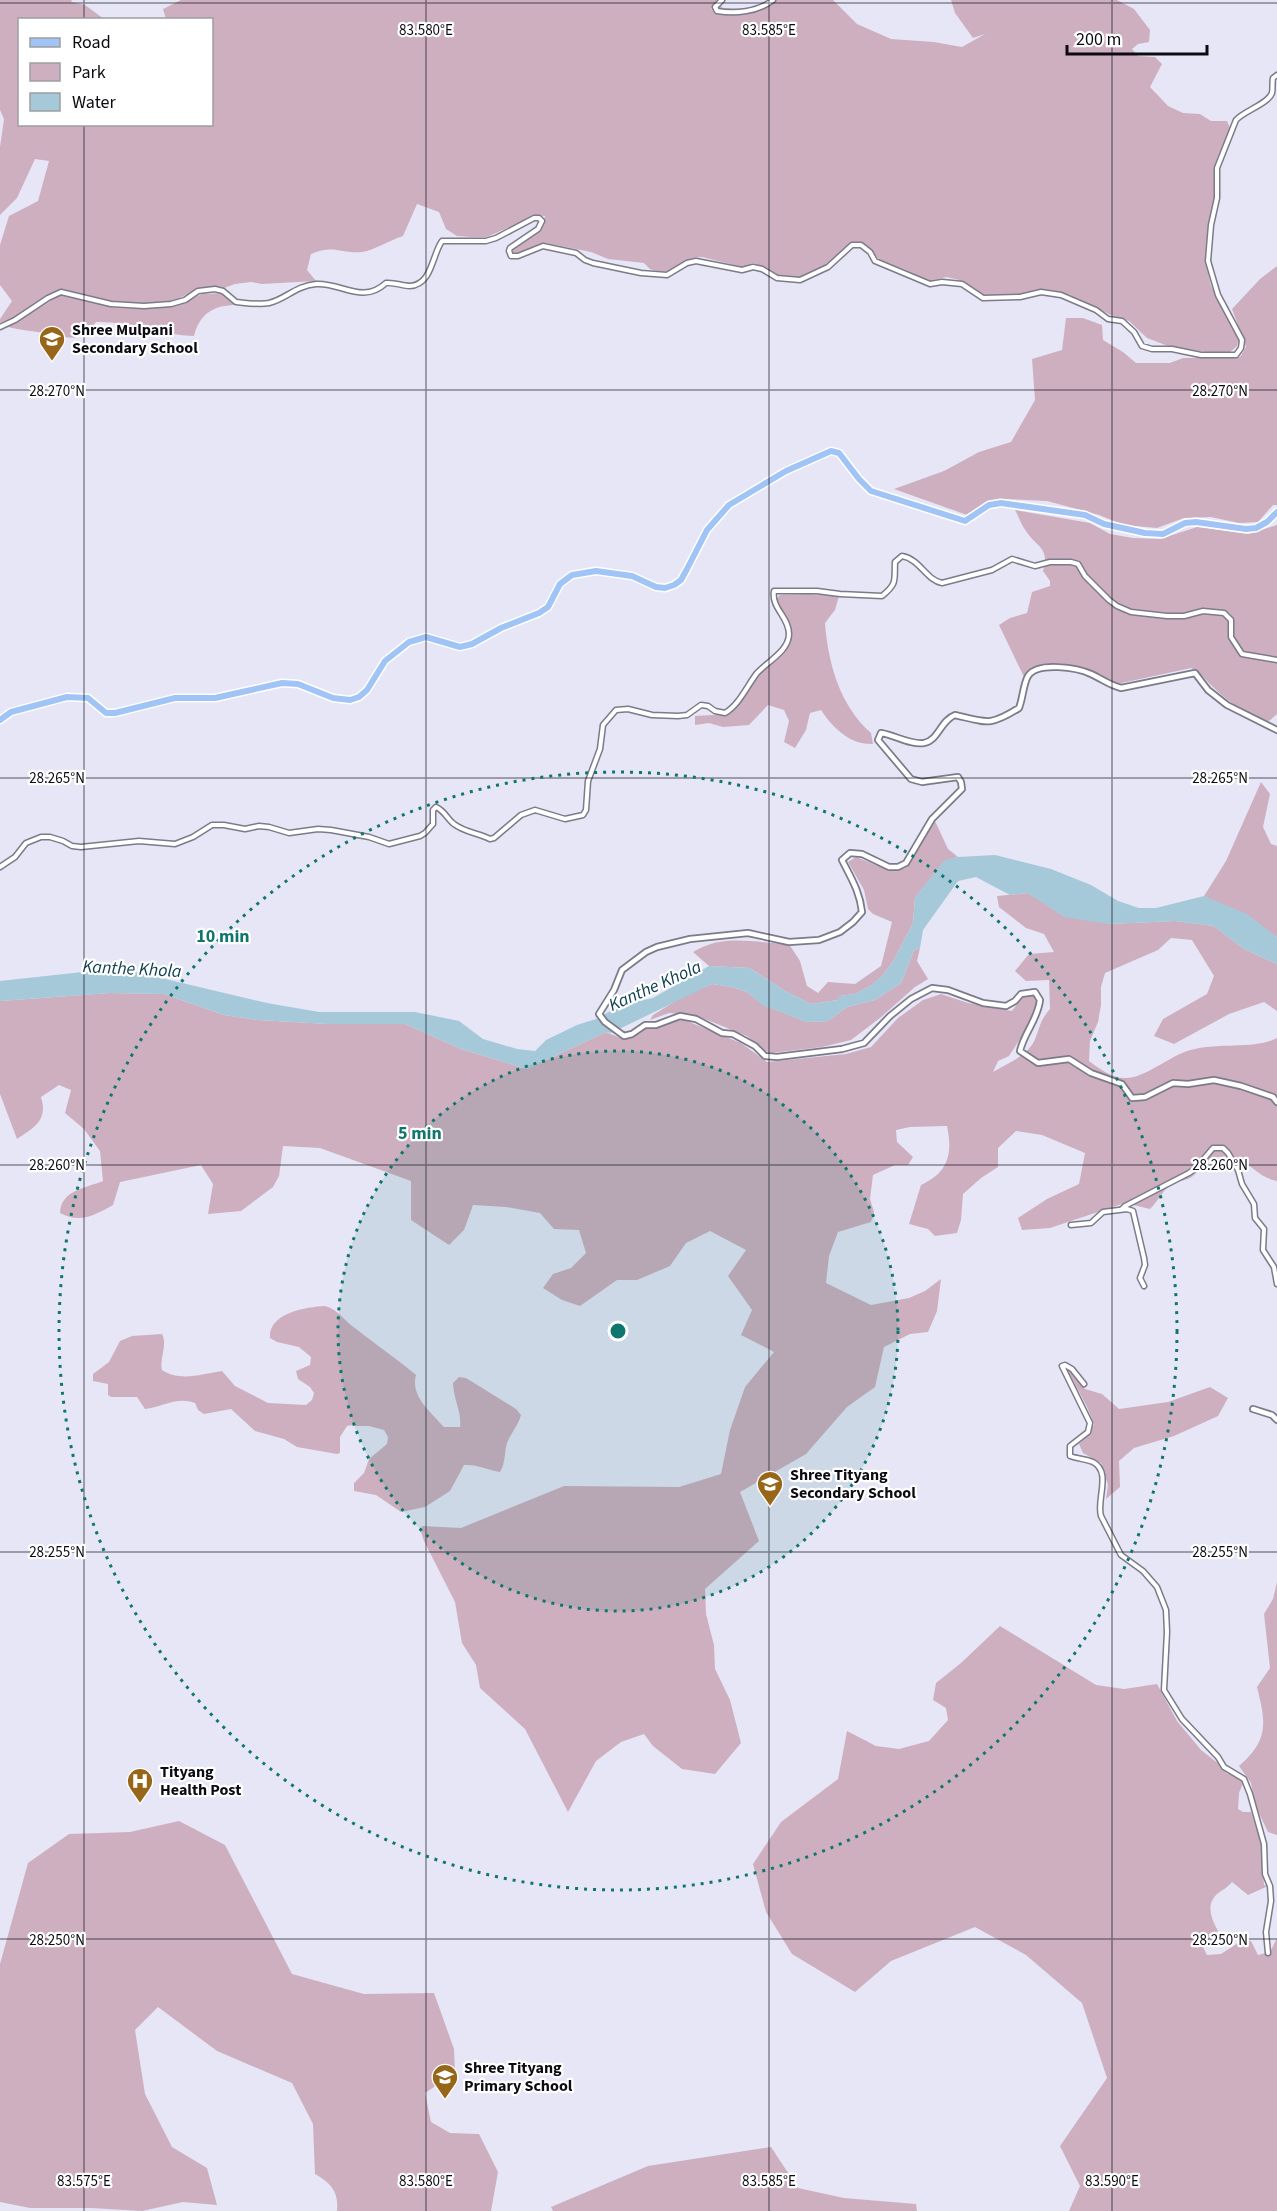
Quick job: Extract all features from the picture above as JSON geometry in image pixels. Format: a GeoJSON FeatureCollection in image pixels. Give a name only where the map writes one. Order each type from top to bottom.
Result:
{"type":"FeatureCollection","features":[{"type":"Feature","properties":{"kind":"main road"},"geometry":{"type":"LineString","coordinates":[[0,720],[11,712],[67,697],[88,698],[106,713],[115,713],[175,698],[215,698],[282,683],[298,684],[333,698],[350,700],[368,690],[385,661],[409,642],[426,637],[460,647],[472,644],[548,607],[560,584],[572,575],[596,571],[632,576],[665,588],[674,585],[681,580],[707,530],[729,505],[786,471],[831,451],[839,453],[871,491],[965,521],[989,505],[1000,503],[1085,515],[1125,530],[1163,534],[1185,524],[1196,522],[1246,529],[1256,528],[1267,522],[1277,512]]}},
{"type":"Feature","properties":{"kind":"street"},"geometry":{"type":"LineString","coordinates":[[722,0],[715,7],[717,11],[740,13],[773,0]]}},
{"type":"Feature","properties":{"kind":"street"},"geometry":{"type":"LineString","coordinates":[[0,327],[61,292],[128,306],[171,304],[185,300],[198,291],[214,289],[223,291],[236,302],[268,303],[295,289],[315,284],[365,293],[382,287],[386,283],[412,286],[419,284],[425,278],[442,241],[486,241],[534,218],[539,218],[542,221],[538,229],[510,248],[511,256],[518,256],[543,246],[576,253],[585,261],[641,273],[667,275],[687,263],[696,261],[742,270],[753,267],[762,269],[777,278],[800,280],[828,267],[852,245],[861,245],[870,252],[875,261],[930,284],[952,282],[962,284],[983,298],[1020,297],[1041,292],[1061,295],[1096,310],[1108,319],[1122,321],[1134,332],[1142,346],[1201,355],[1236,355],[1242,348],[1242,340],[1218,295],[1208,261],[1210,225],[1218,198],[1217,168],[1236,120],[1241,113],[1272,94],[1273,78],[1277,75]]}},
{"type":"Feature","properties":{"kind":"street"},"geometry":{"type":"LineString","coordinates":[[0,867],[15,857],[26,843],[41,837],[57,839],[81,848],[139,841],[175,844],[193,837],[212,825],[245,829],[259,826],[269,827],[289,833],[318,829],[331,830],[369,837],[389,844],[425,834],[433,824],[433,810],[436,807],[464,830],[490,839],[521,815],[535,810],[565,819],[583,815],[586,810],[588,780],[600,749],[603,725],[616,710],[628,709],[652,715],[678,716],[687,715],[700,705],[725,713],[731,710],[756,675],[786,645],[789,631],[774,602],[774,591],[817,591],[882,596],[893,587],[896,562],[902,556],[914,560],[935,582],[942,583],[992,570],[1012,558],[1039,566],[1050,562],[1071,562],[1078,564],[1085,576],[1117,606],[1131,612],[1167,616],[1184,616],[1203,611],[1224,613],[1231,620],[1231,637],[1242,654],[1277,660]]}},
{"type":"Feature","properties":{"kind":"street"},"geometry":{"type":"LineString","coordinates":[[1277,730],[1227,705],[1208,690],[1195,673],[1121,688],[1110,686],[1092,674],[1061,666],[1042,668],[1032,672],[1028,677],[1019,708],[996,720],[986,723],[955,715],[944,720],[932,739],[925,743],[881,734],[878,740],[911,779],[922,782],[958,777],[962,789],[932,819],[906,863],[898,867],[889,867],[862,854],[850,853],[845,856],[843,860],[858,890],[862,912],[853,922],[830,937],[819,940],[789,942],[748,933],[690,939],[657,947],[646,952],[622,970],[614,990],[599,1014],[605,1022],[624,1036],[632,1035],[645,1025],[656,1025],[680,1016],[696,1019],[722,1033],[733,1034],[755,1046],[765,1056],[777,1058],[842,1049],[864,1043],[890,1016],[911,999],[932,988],[948,990],[983,1003],[1006,1006],[1021,994],[1035,992],[1040,1000],[1039,1011],[1022,1041],[1020,1051],[1038,1063],[1069,1059],[1091,1073],[1122,1084],[1132,1098],[1145,1097],[1173,1083],[1188,1084],[1214,1080],[1273,1097],[1277,1102]]}},
{"type":"Feature","properties":{"kind":"street"},"geometry":{"type":"LineString","coordinates":[[1122,1209],[1189,1173],[1214,1148],[1223,1148],[1234,1162],[1242,1184],[1252,1198],[1255,1218],[1264,1229],[1263,1250],[1274,1267],[1277,1284]]}},
{"type":"Feature","properties":{"kind":"street"},"geometry":{"type":"LineString","coordinates":[[1071,1225],[1091,1223],[1103,1212],[1130,1209],[1135,1215],[1137,1234],[1144,1258],[1145,1265],[1140,1278],[1144,1286]]}},
{"type":"Feature","properties":{"kind":"street"},"geometry":{"type":"LineString","coordinates":[[1084,1384],[1072,1369],[1065,1365],[1062,1366],[1090,1423],[1088,1432],[1070,1446],[1070,1456],[1095,1463],[1101,1469],[1102,1485],[1098,1509],[1101,1516],[1121,1555],[1143,1570],[1157,1587],[1166,1610],[1167,1621],[1164,1689],[1182,1719],[1218,1757],[1224,1767],[1244,1779],[1250,1794],[1264,1844],[1265,1874],[1270,1886],[1271,1901],[1266,1932],[1268,1953]]}},
{"type":"Feature","properties":{"kind":"street"},"geometry":{"type":"LineString","coordinates":[[1253,1409],[1272,1415],[1277,1420]]}},
{"type":"Feature","properties":{"kind":"green space"},"geometry":{"type":"Polygon","coordinates":[[[0,0],[72,0],[71,2],[85,5],[103,18],[18,18],[18,126],[213,126],[213,18],[166,18],[163,9],[181,0],[717,0],[711,9],[721,6],[723,8],[747,8],[768,0],[833,0],[857,24],[891,39],[934,42],[962,47],[985,34],[973,38],[955,13],[951,0],[1117,0],[1134,9],[1150,30],[1149,42],[1138,44],[1132,49],[1138,56],[1155,57],[1162,64],[1150,87],[1168,106],[1183,113],[1200,114],[1211,121],[1227,121],[1230,128],[1216,161],[1215,197],[1208,224],[1206,264],[1211,286],[1239,338],[1237,346],[1230,352],[1212,353],[1168,346],[1147,338],[1129,321],[1117,318],[1070,295],[1055,291],[1040,291],[1016,295],[982,296],[959,280],[947,277],[928,281],[880,260],[864,244],[854,242],[820,269],[800,277],[790,278],[779,276],[753,263],[742,267],[702,257],[692,258],[669,271],[660,272],[650,269],[644,263],[608,259],[591,252],[546,243],[520,253],[513,253],[513,249],[542,227],[545,216],[532,215],[487,237],[457,236],[446,229],[439,212],[417,204],[403,236],[362,252],[326,250],[311,254],[307,270],[316,281],[262,284],[251,282],[224,288],[199,288],[174,301],[158,304],[114,303],[64,290],[43,297],[13,318],[0,323],[0,319],[12,301],[0,285],[0,245],[9,216],[38,201],[49,161],[35,159],[17,198],[0,215],[0,147],[4,119],[0,110],[0,0]]]}},
{"type":"Feature","properties":{"kind":"green space"},"geometry":{"type":"Polygon","coordinates":[[[1277,266],[1277,505],[1273,505],[1258,522],[1239,523],[1211,517],[1184,518],[1157,528],[1124,525],[1099,515],[1047,501],[1008,499],[988,501],[967,515],[894,489],[944,471],[979,452],[1011,442],[1035,400],[1032,359],[1062,350],[1066,318],[1083,318],[1102,325],[1103,340],[1136,363],[1170,363],[1183,358],[1240,357],[1246,347],[1232,309],[1260,279],[1277,266]]]}},
{"type":"Feature","properties":{"kind":"green space"},"geometry":{"type":"Polygon","coordinates":[[[222,293],[237,305],[221,307],[209,312],[200,321],[194,336],[108,322],[96,322],[84,334],[73,338],[8,327],[60,295],[116,308],[145,309],[175,306],[202,294],[222,293]]]}},
{"type":"Feature","properties":{"kind":"green space"},"geometry":{"type":"Polygon","coordinates":[[[1015,510],[1090,523],[1110,534],[1133,538],[1160,539],[1197,527],[1249,534],[1277,525],[1277,714],[1269,721],[1246,712],[1224,697],[1191,668],[1117,684],[1094,672],[1058,664],[1035,669],[1024,677],[999,625],[1010,618],[1027,613],[1032,592],[1050,586],[1050,581],[1043,571],[1044,552],[1024,529],[1015,510]]]}},
{"type":"Feature","properties":{"kind":"green space"},"geometry":{"type":"Polygon","coordinates":[[[780,595],[839,596],[835,610],[825,623],[829,653],[844,697],[860,722],[871,733],[873,744],[857,742],[843,734],[821,710],[810,713],[806,730],[795,748],[784,742],[789,721],[784,710],[768,705],[749,725],[723,727],[709,723],[695,725],[695,716],[730,714],[757,677],[789,643],[791,633],[776,599],[780,595]]]}},
{"type":"Feature","properties":{"kind":"green space"},"geometry":{"type":"Polygon","coordinates":[[[1261,782],[1270,794],[1263,827],[1271,844],[1277,846],[1277,937],[1204,896],[1226,861],[1261,782]]]}},
{"type":"Feature","properties":{"kind":"green space"},"geometry":{"type":"Polygon","coordinates":[[[935,821],[948,849],[958,857],[944,861],[915,898],[913,923],[894,960],[872,985],[855,994],[840,996],[838,1000],[811,1004],[785,991],[750,968],[709,966],[693,952],[704,946],[740,940],[789,944],[800,961],[807,986],[818,993],[828,982],[855,984],[881,966],[892,922],[873,914],[868,909],[864,890],[848,862],[856,857],[887,868],[906,868],[935,821]]]}},
{"type":"Feature","properties":{"kind":"green space"},"geometry":{"type":"Polygon","coordinates":[[[1028,893],[1045,903],[1109,924],[1175,921],[1214,926],[1244,949],[1277,964],[1277,1011],[1264,1002],[1229,1014],[1174,1044],[1154,1036],[1163,1019],[1207,994],[1214,976],[1192,940],[1171,938],[1158,950],[1105,973],[1101,987],[1098,1022],[1090,1041],[1089,1061],[1112,1075],[1127,1078],[1143,1074],[1186,1051],[1215,1046],[1259,1044],[1277,1038],[1277,1181],[1264,1177],[1238,1159],[1218,1157],[1205,1163],[1190,1178],[1169,1186],[1150,1209],[1125,1203],[1050,1228],[1022,1230],[1018,1218],[1047,1199],[1079,1184],[1085,1153],[1042,1135],[1016,1131],[998,1148],[998,1167],[963,1194],[961,1220],[957,1233],[935,1236],[928,1229],[909,1224],[921,1185],[937,1175],[946,1162],[949,1154],[947,1126],[910,1127],[896,1130],[897,1142],[913,1157],[908,1165],[895,1165],[873,1175],[870,1199],[874,1212],[871,1222],[838,1232],[829,1256],[826,1283],[871,1305],[909,1298],[925,1291],[941,1279],[937,1311],[928,1332],[910,1334],[884,1347],[875,1387],[847,1407],[806,1454],[740,1492],[759,1541],[705,1589],[706,1614],[714,1645],[715,1669],[730,1700],[741,1743],[715,1774],[682,1769],[653,1746],[644,1734],[621,1742],[596,1761],[568,1812],[525,1729],[480,1688],[476,1665],[462,1643],[455,1602],[424,1541],[422,1526],[461,1528],[564,1486],[679,1487],[721,1474],[730,1430],[745,1387],[774,1352],[741,1335],[752,1310],[728,1276],[746,1250],[710,1231],[686,1243],[670,1266],[637,1280],[617,1280],[580,1306],[562,1300],[543,1288],[553,1274],[571,1268],[586,1253],[579,1230],[554,1229],[540,1213],[506,1207],[473,1205],[464,1230],[449,1245],[411,1220],[411,1181],[320,1148],[283,1146],[279,1176],[273,1187],[241,1211],[208,1214],[213,1184],[201,1165],[120,1182],[113,1205],[94,1215],[74,1218],[60,1213],[65,1199],[76,1191],[103,1181],[100,1151],[84,1129],[65,1113],[71,1090],[59,1085],[41,1097],[43,1112],[41,1117],[34,1127],[17,1139],[0,1094],[0,1001],[110,993],[164,994],[224,1015],[258,1020],[328,1024],[405,1024],[461,1049],[527,1069],[606,1032],[623,1039],[630,1038],[646,1028],[656,1028],[682,1019],[741,1043],[767,1062],[846,1054],[871,1047],[898,1018],[923,1000],[941,994],[968,1003],[1012,1011],[1023,996],[1036,996],[1037,1006],[1028,1027],[1009,1056],[998,1061],[993,1072],[1028,1050],[1050,1009],[1049,980],[1026,981],[1015,971],[1029,954],[1054,952],[1044,934],[1026,928],[999,907],[997,896],[1028,893]]]}},
{"type":"Feature","properties":{"kind":"green space"},"geometry":{"type":"Polygon","coordinates":[[[920,948],[917,961],[928,979],[915,987],[851,1040],[822,1047],[772,1053],[765,1051],[747,1036],[695,1015],[669,1013],[650,1020],[653,1015],[682,997],[712,984],[747,992],[763,1005],[807,1022],[828,1021],[847,1007],[875,1000],[901,983],[914,950],[920,948]]]}},
{"type":"Feature","properties":{"kind":"green space"},"geometry":{"type":"Polygon","coordinates":[[[325,1306],[337,1312],[416,1375],[415,1383],[419,1397],[444,1427],[460,1427],[453,1383],[459,1377],[466,1378],[516,1409],[521,1415],[507,1443],[500,1472],[464,1465],[450,1491],[425,1507],[401,1512],[376,1495],[354,1491],[354,1483],[364,1473],[369,1459],[387,1444],[388,1437],[384,1430],[369,1426],[347,1426],[340,1437],[340,1453],[337,1454],[297,1447],[284,1439],[255,1431],[231,1409],[204,1414],[198,1410],[195,1403],[182,1401],[145,1409],[137,1397],[111,1397],[108,1395],[108,1384],[93,1381],[93,1374],[109,1362],[120,1341],[132,1336],[162,1334],[164,1343],[162,1370],[169,1374],[191,1376],[222,1371],[235,1386],[268,1403],[306,1405],[312,1400],[314,1393],[310,1387],[298,1379],[296,1371],[310,1365],[311,1357],[299,1347],[270,1338],[271,1329],[282,1317],[290,1313],[325,1306]]]}},
{"type":"Feature","properties":{"kind":"green space"},"geometry":{"type":"Polygon","coordinates":[[[1068,1371],[1073,1373],[1085,1389],[1102,1394],[1119,1409],[1168,1402],[1210,1387],[1228,1398],[1218,1416],[1174,1436],[1134,1448],[1119,1461],[1120,1487],[1106,1499],[1108,1485],[1101,1463],[1083,1453],[1079,1444],[1089,1435],[1094,1424],[1068,1371]]]}},
{"type":"Feature","properties":{"kind":"green space"},"geometry":{"type":"Polygon","coordinates":[[[1277,1582],[1277,1835],[1268,1832],[1255,1805],[1251,1783],[1239,1766],[1256,1748],[1263,1730],[1257,1687],[1270,1668],[1264,1614],[1273,1599],[1277,1582]]]}},
{"type":"Feature","properties":{"kind":"green space"},"geometry":{"type":"Polygon","coordinates":[[[1000,1626],[1096,1685],[1124,1689],[1157,1684],[1177,1721],[1201,1750],[1219,1764],[1226,1773],[1238,1777],[1243,1783],[1239,1793],[1238,1809],[1251,1812],[1261,1842],[1264,1885],[1268,1886],[1248,1895],[1232,1882],[1217,1894],[1210,1908],[1218,1931],[1202,1945],[1207,1955],[1221,1954],[1238,1943],[1251,1941],[1258,1955],[1270,1952],[1277,1938],[1277,2211],[1069,2211],[1080,2186],[1060,2146],[1107,2078],[1082,2003],[1026,1955],[975,1927],[891,1961],[855,1992],[792,1954],[766,1912],[753,1864],[781,1822],[838,1779],[847,1731],[876,1746],[899,1749],[929,1741],[948,1720],[946,1708],[933,1700],[936,1683],[1000,1626]]]}},
{"type":"Feature","properties":{"kind":"green space"},"geometry":{"type":"Polygon","coordinates":[[[179,1821],[225,1845],[292,1974],[364,1994],[434,1993],[454,2049],[455,2073],[425,2093],[431,2122],[450,2133],[479,2134],[498,2172],[491,2211],[337,2211],[337,2198],[333,2189],[315,2174],[313,2124],[292,2083],[217,2051],[158,2007],[135,2030],[145,2094],[172,2147],[207,2168],[217,2205],[183,2202],[142,2211],[30,2208],[0,2202],[0,1964],[28,1863],[69,1834],[130,1832],[179,1821]]]}},
{"type":"Feature","properties":{"kind":"green space"},"geometry":{"type":"Polygon","coordinates":[[[771,2147],[798,2188],[844,2198],[916,2204],[917,2211],[553,2211],[551,2207],[648,2166],[771,2147]]]}},
{"type":"Feature","properties":{"kind":"water"},"geometry":{"type":"Polygon","coordinates":[[[995,855],[1051,869],[1091,885],[1118,901],[1139,908],[1156,908],[1204,896],[1247,914],[1277,937],[1277,964],[1244,949],[1214,926],[1175,921],[1109,924],[1064,917],[1028,893],[1010,895],[976,877],[958,881],[923,930],[920,948],[914,950],[901,983],[875,1000],[847,1007],[828,1021],[807,1022],[762,1005],[747,992],[712,984],[611,1033],[606,1032],[527,1069],[461,1049],[405,1024],[328,1024],[258,1020],[224,1015],[164,994],[110,993],[0,1001],[0,981],[119,968],[267,1003],[319,1012],[415,1012],[459,1021],[483,1039],[517,1049],[535,1051],[546,1040],[577,1025],[596,1019],[623,1004],[653,998],[709,966],[750,968],[785,991],[811,1004],[838,1000],[839,996],[855,994],[872,985],[894,960],[913,923],[915,898],[944,860],[995,855]]]}},
{"type":"Feature","properties":{"kind":"place","name":"Shree Mulpani Secondary School"},"geometry":{"type":"Point","coordinates":[52,362]}},
{"type":"Feature","properties":{"kind":"place","name":"Shree Tityang Secondary School"},"geometry":{"type":"Point","coordinates":[770,1507]}},
{"type":"Feature","properties":{"kind":"place","name":"Tityang Health Post"},"geometry":{"type":"Point","coordinates":[140,1804]}},
{"type":"Feature","properties":{"kind":"place","name":"Shree Tityang Primary School"},"geometry":{"type":"Point","coordinates":[445,2100]}},
{"type":"Feature","properties":{"kind":"water label","name":"Kanthe Khola"},"geometry":{"type":"Point","coordinates":[132,969]}},
{"type":"Feature","properties":{"kind":"water label","name":"Kanthe Khola"},"geometry":{"type":"Point","coordinates":[655,986]}}]}
